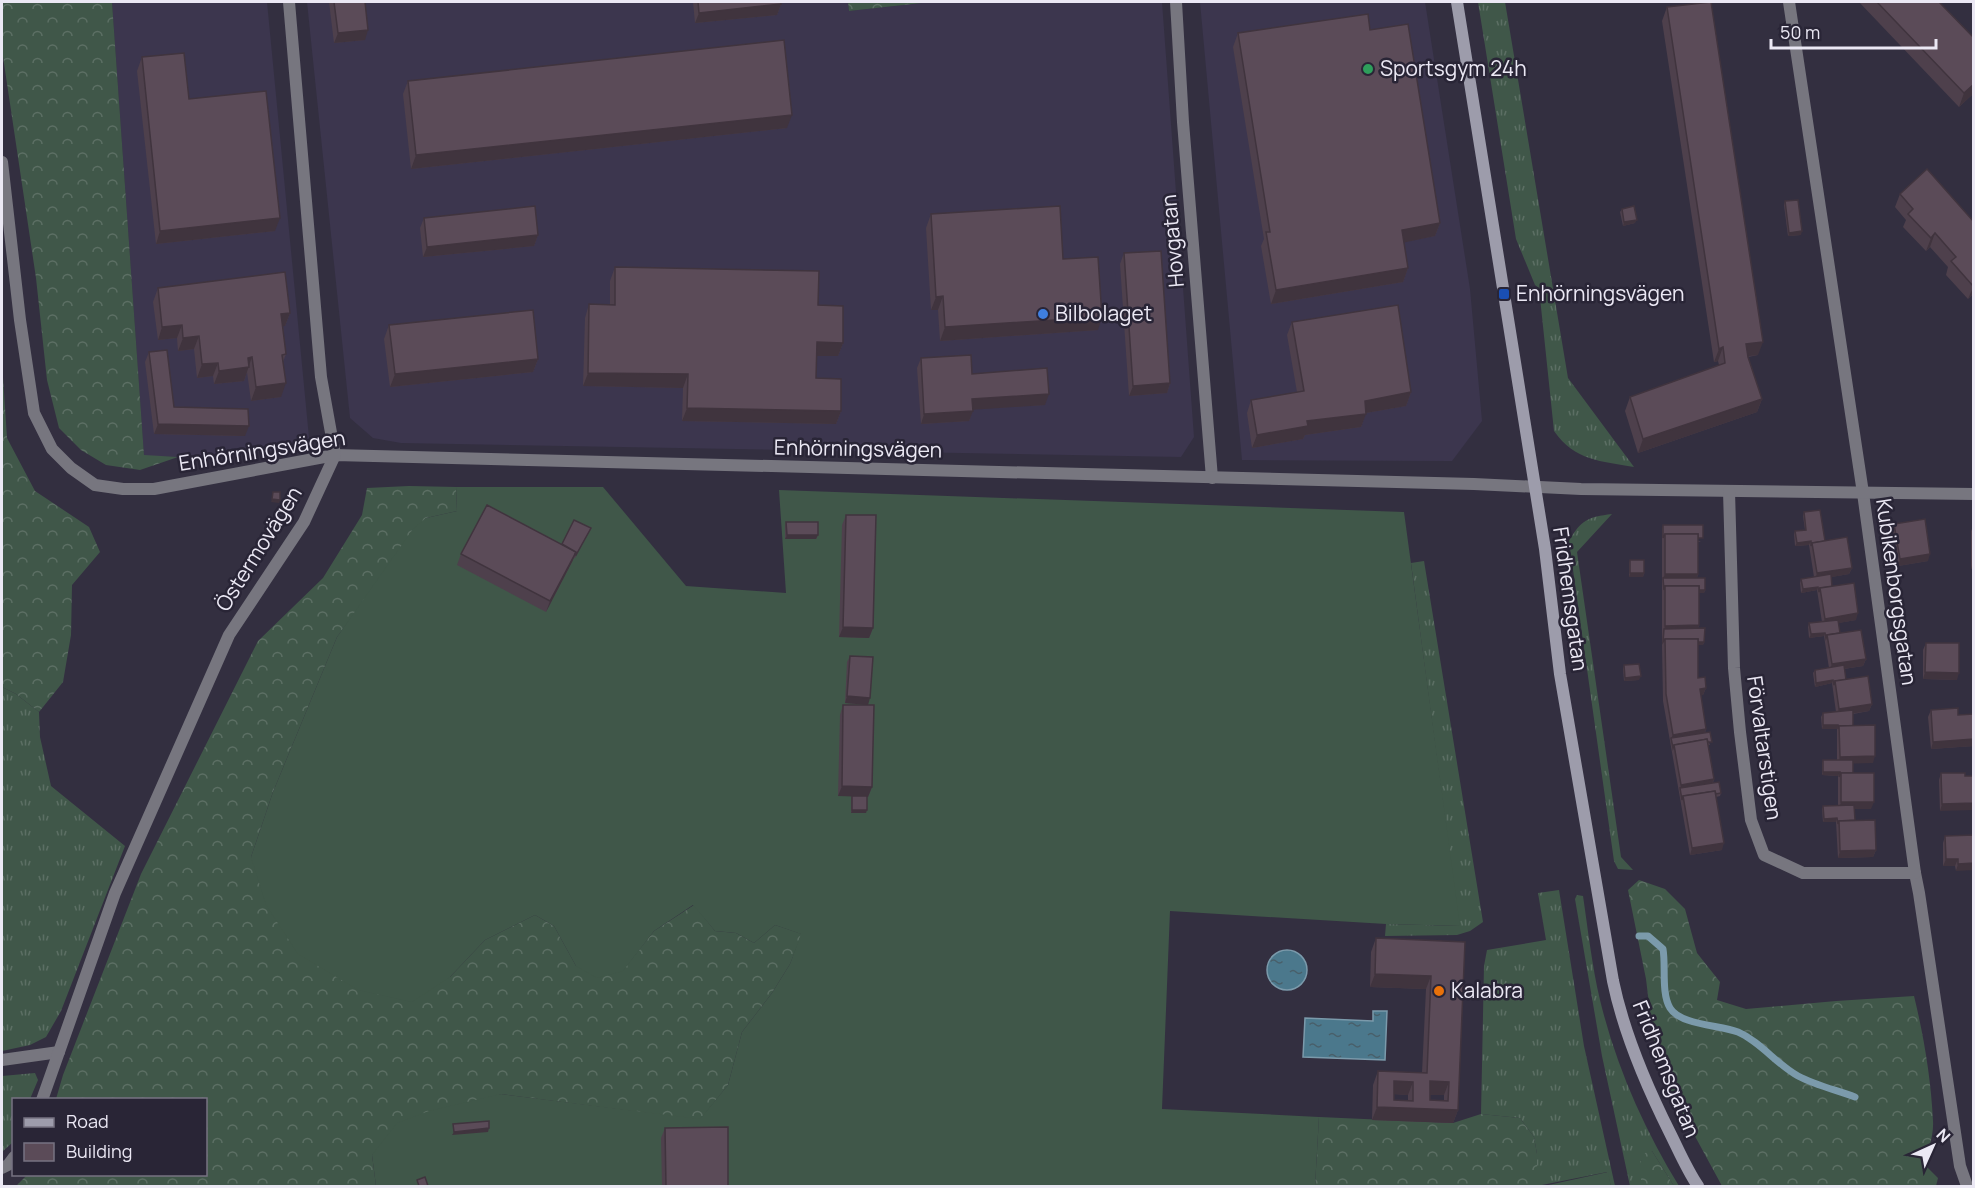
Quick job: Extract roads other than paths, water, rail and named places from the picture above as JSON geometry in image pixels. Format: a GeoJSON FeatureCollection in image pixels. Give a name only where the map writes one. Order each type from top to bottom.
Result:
{"type":"FeatureCollection","features":[{"type":"Feature","properties":{"kind":"street"},"geometry":{"type":"LineString","coordinates":[[289,2],[321,377],[335,456]]}},
{"type":"Feature","properties":{"kind":"street","name":"Hovgatan"},"geometry":{"type":"LineString","coordinates":[[1176,2],[1183,122],[1212,478]]}},
{"type":"Feature","properties":{"kind":"street","name":"Fridhemsgatan"},"geometry":{"type":"LineString","coordinates":[[1457,2],[1545,549],[1560,674],[1618,1007],[1653,1099],[1698,1186]]}},
{"type":"Feature","properties":{"kind":"street","name":"Kubikenborgsgatan"},"geometry":{"type":"LineString","coordinates":[[1789,2],[1863,493],[1915,873],[1920,892],[1960,1166],[1967,1186]]}},
{"type":"Feature","properties":{"kind":"street","name":"Enhörningsvägen"},"geometry":{"type":"LineString","coordinates":[[2,162],[20,320],[34,413],[51,449],[71,468],[95,485],[123,489],[154,489],[335,456],[1534,487],[1974,494]]}},
{"type":"Feature","properties":{"kind":"street","name":"Östermovägen"},"geometry":{"type":"LineString","coordinates":[[43,1098],[115,893],[229,635],[304,522],[335,456]]}},
{"type":"Feature","properties":{"kind":"street","name":"Förvaltarstigen"},"geometry":{"type":"LineString","coordinates":[[1730,491],[1734,668],[1751,820],[1764,855],[1803,873],[1915,873]]}},
{"type":"Feature","properties":{"kind":"street"},"geometry":{"type":"LineString","coordinates":[[2,1060],[59,1052]]}},
{"type":"Feature","properties":{"kind":"water"},"geometry":{"type":"Polygon","coordinates":[[[1287,950],[1301,956],[1307,970],[1301,984],[1287,990],[1273,984],[1267,970],[1273,956],[1287,950]]]}},
{"type":"Feature","properties":{"kind":"water"},"geometry":{"type":"Polygon","coordinates":[[[1373,1011],[1387,1011],[1385,1060],[1303,1057],[1305,1018],[1373,1021],[1373,1011]]]}},
{"type":"Feature","properties":{"kind":"waterway"},"geometry":{"type":"LineString","coordinates":[[1639,936],[1648,936],[1663,949],[1667,1002],[1675,1014],[1691,1021],[1738,1032],[1754,1041],[1798,1076],[1855,1097]]}},
{"type":"Feature","properties":{"kind":"place","name":"Sportsgym 24h"},"geometry":{"type":"Point","coordinates":[1368,69]}},
{"type":"Feature","properties":{"kind":"place","name":"Enhörningsvägen"},"geometry":{"type":"Point","coordinates":[1504,294]}},
{"type":"Feature","properties":{"kind":"place","name":"Bilbolaget"},"geometry":{"type":"Point","coordinates":[1043,314]}},
{"type":"Feature","properties":{"kind":"place","name":"Kalabra"},"geometry":{"type":"Point","coordinates":[1439,991]}}]}
